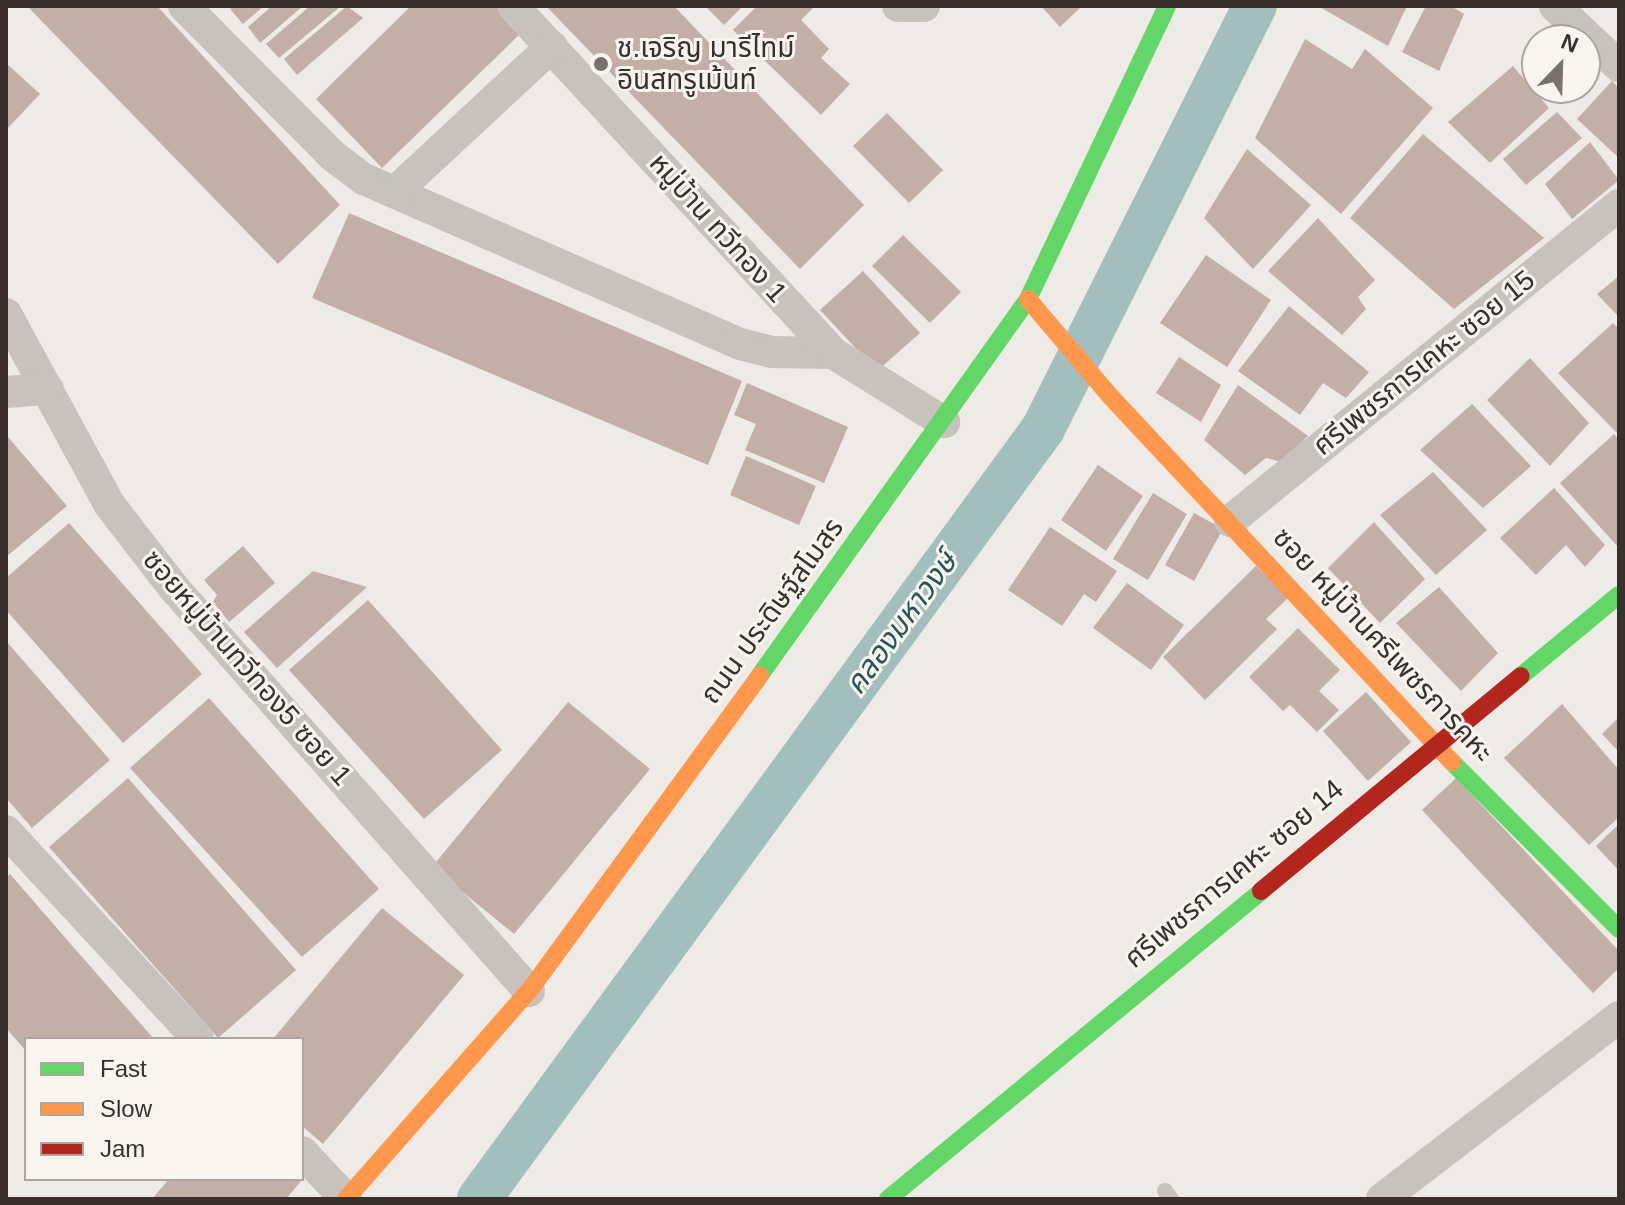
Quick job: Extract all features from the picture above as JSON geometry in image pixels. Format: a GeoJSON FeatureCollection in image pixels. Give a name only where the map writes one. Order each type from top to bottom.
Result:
{"type":"FeatureCollection","features":[{"type":"Feature","properties":{"kind":"street"},"geometry":{"type":"LineString","coordinates":[[184,6],[333,156],[395,192],[740,344],[772,352],[833,353]]}},
{"type":"Feature","properties":{"kind":"street","name":"หมู่บ้าน ทวีทอง 1"},"geometry":{"type":"LineString","coordinates":[[513,6],[833,353],[944,422]]}},
{"type":"Feature","properties":{"kind":"street"},"geometry":{"type":"LineString","coordinates":[[898,6],[924,6]]}},
{"type":"Feature","properties":{"kind":"street"},"geometry":{"type":"LineString","coordinates":[[1555,6],[1619,66]]}},
{"type":"Feature","properties":{"kind":"street","name":"ถนน ประดิษฐ์สโมสร"},"geometry":{"type":"LineString","coordinates":[[346,1199],[529,991],[944,422],[1028,299],[1163,8]]}},
{"type":"Feature","properties":{"kind":"street"},"geometry":{"type":"LineString","coordinates":[[395,192],[552,46]]}},
{"type":"Feature","properties":{"kind":"street","name":"ศรีเพชรการเคหะ ซอย 15"},"geometry":{"type":"LineString","coordinates":[[1230,521],[1619,205]]}},
{"type":"Feature","properties":{"kind":"street","name":"ซอย หมู่บ้านศรีเพชรการคหะ"},"geometry":{"type":"LineString","coordinates":[[1028,299],[1076,359],[1434,743],[1619,929]]}},
{"type":"Feature","properties":{"kind":"street","name":"ซอยหมู่บ้านทวีทอง5 ซอย 1"},"geometry":{"type":"LineString","coordinates":[[6,314],[109,504],[174,588],[529,991]]}},
{"type":"Feature","properties":{"kind":"street"},"geometry":{"type":"LineString","coordinates":[[6,392],[48,389]]}},
{"type":"Feature","properties":{"kind":"street","name":"ศรีเพชรการเคหะ ซอย 14"},"geometry":{"type":"LineString","coordinates":[[888,1199],[1434,743],[1619,595]]}},
{"type":"Feature","properties":{"kind":"street"},"geometry":{"type":"LineString","coordinates":[[6,831],[196,1037]]}},
{"type":"Feature","properties":{"kind":"street"},"geometry":{"type":"LineString","coordinates":[[1382,1199],[1619,1017]]}},
{"type":"Feature","properties":{"kind":"street"},"geometry":{"type":"LineString","coordinates":[[304,1154],[346,1199]]}},
{"type":"Feature","properties":{"kind":"building"},"geometry":{"type":"Polygon","coordinates":[[[27,6],[157,6],[340,205],[278,264],[27,6]]]}},
{"type":"Feature","properties":{"kind":"building"},"geometry":{"type":"Polygon","coordinates":[[[234,6],[264,6],[243,24],[230,9],[234,6]]]}},
{"type":"Feature","properties":{"kind":"building"},"geometry":{"type":"Polygon","coordinates":[[[272,6],[303,6],[260,43],[248,27],[272,6]]]}},
{"type":"Feature","properties":{"kind":"building"},"geometry":{"type":"Polygon","coordinates":[[[310,6],[341,6],[279,58],[266,44],[310,6]]]}},
{"type":"Feature","properties":{"kind":"building"},"geometry":{"type":"Polygon","coordinates":[[[347,6],[363,18],[297,75],[284,59],[347,6]]]}},
{"type":"Feature","properties":{"kind":"building"},"geometry":{"type":"Polygon","coordinates":[[[411,6],[496,6],[522,32],[382,168],[316,99],[411,6]]]}},
{"type":"Feature","properties":{"kind":"building"},"geometry":{"type":"Polygon","coordinates":[[[546,6],[674,6],[864,205],[800,269],[546,6]]]}},
{"type":"Feature","properties":{"kind":"building"},"geometry":{"type":"Polygon","coordinates":[[[705,6],[743,6],[724,25],[705,6]]]}},
{"type":"Feature","properties":{"kind":"building"},"geometry":{"type":"Polygon","coordinates":[[[757,6],[815,6],[801,20],[829,49],[821,58],[850,84],[821,115],[733,30],[757,6]]]}},
{"type":"Feature","properties":{"kind":"building"},"geometry":{"type":"Polygon","coordinates":[[[1041,6],[1082,6],[1060,27],[1041,6]]]}},
{"type":"Feature","properties":{"kind":"building"},"geometry":{"type":"Polygon","coordinates":[[[1318,6],[1407,6],[1388,46],[1318,6]]]}},
{"type":"Feature","properties":{"kind":"building"},"geometry":{"type":"Polygon","coordinates":[[[1426,6],[1451,6],[1464,14],[1439,71],[1402,52],[1426,6]]]}},
{"type":"Feature","properties":{"kind":"building"},"geometry":{"type":"Polygon","coordinates":[[[1305,39],[1352,69],[1365,49],[1433,108],[1341,214],[1255,138],[1305,39]]]}},
{"type":"Feature","properties":{"kind":"building"},"geometry":{"type":"Polygon","coordinates":[[[6,63],[40,94],[6,130],[6,63]]]}},
{"type":"Feature","properties":{"kind":"building"},"geometry":{"type":"Polygon","coordinates":[[[1513,66],[1521,75],[1521,104],[1546,104],[1549,108],[1490,163],[1448,122],[1513,66]]]}},
{"type":"Feature","properties":{"kind":"building"},"geometry":{"type":"Polygon","coordinates":[[[1612,81],[1619,88],[1619,158],[1577,119],[1591,104],[1601,104],[1601,93],[1612,81]]]}},
{"type":"Feature","properties":{"kind":"building"},"geometry":{"type":"Polygon","coordinates":[[[1557,112],[1582,138],[1526,185],[1503,159],[1557,112]]]}},
{"type":"Feature","properties":{"kind":"building"},"geometry":{"type":"Polygon","coordinates":[[[887,113],[943,170],[909,203],[853,146],[887,113]]]}},
{"type":"Feature","properties":{"kind":"building"},"geometry":{"type":"Polygon","coordinates":[[[1423,134],[1544,238],[1454,309],[1350,218],[1423,134]]]}},
{"type":"Feature","properties":{"kind":"building"},"geometry":{"type":"Polygon","coordinates":[[[1590,142],[1619,180],[1572,219],[1545,184],[1590,142]]]}},
{"type":"Feature","properties":{"kind":"building"},"geometry":{"type":"Polygon","coordinates":[[[1247,149],[1311,205],[1253,269],[1204,218],[1247,149]]]}},
{"type":"Feature","properties":{"kind":"building"},"geometry":{"type":"Polygon","coordinates":[[[349,213],[742,381],[708,465],[312,298],[349,213]]]}},
{"type":"Feature","properties":{"kind":"building"},"geometry":{"type":"Polygon","coordinates":[[[1318,218],[1375,280],[1358,297],[1366,309],[1342,335],[1268,271],[1318,218]]]}},
{"type":"Feature","properties":{"kind":"building"},"geometry":{"type":"Polygon","coordinates":[[[903,235],[961,292],[930,323],[872,266],[903,235]]]}},
{"type":"Feature","properties":{"kind":"building"},"geometry":{"type":"Polygon","coordinates":[[[1206,255],[1271,300],[1227,367],[1160,323],[1206,255]]]}},
{"type":"Feature","properties":{"kind":"building"},"geometry":{"type":"Polygon","coordinates":[[[863,271],[920,333],[877,371],[820,310],[863,271]]]}},
{"type":"Feature","properties":{"kind":"building"},"geometry":{"type":"Polygon","coordinates":[[[1619,276],[1619,317],[1597,294],[1619,276]]]}},
{"type":"Feature","properties":{"kind":"building"},"geometry":{"type":"Polygon","coordinates":[[[1289,306],[1369,372],[1346,398],[1323,383],[1300,415],[1238,371],[1289,306]]]}},
{"type":"Feature","properties":{"kind":"building"},"geometry":{"type":"Polygon","coordinates":[[[1613,323],[1619,329],[1619,435],[1558,373],[1613,323]]]}},
{"type":"Feature","properties":{"kind":"building"},"geometry":{"type":"Polygon","coordinates":[[[1179,357],[1221,385],[1201,422],[1156,393],[1179,357]]]}},
{"type":"Feature","properties":{"kind":"building"},"geometry":{"type":"Polygon","coordinates":[[[1530,358],[1589,423],[1550,466],[1487,400],[1530,358]]]}},
{"type":"Feature","properties":{"kind":"building"},"geometry":{"type":"Polygon","coordinates":[[[747,383],[848,427],[824,483],[745,450],[756,424],[734,415],[747,383]]]}},
{"type":"Feature","properties":{"kind":"building"},"geometry":{"type":"Polygon","coordinates":[[[1238,385],[1308,436],[1281,462],[1266,458],[1245,475],[1204,440],[1238,385]]]}},
{"type":"Feature","properties":{"kind":"building"},"geometry":{"type":"Polygon","coordinates":[[[1472,404],[1531,466],[1483,508],[1420,450],[1472,404]]]}},
{"type":"Feature","properties":{"kind":"building"},"geometry":{"type":"Polygon","coordinates":[[[1614,434],[1619,440],[1619,548],[1560,483],[1614,434]]]}},
{"type":"Feature","properties":{"kind":"building"},"geometry":{"type":"Polygon","coordinates":[[[8,437],[67,506],[6,557],[6,439],[8,437]]]}},
{"type":"Feature","properties":{"kind":"building"},"geometry":{"type":"Polygon","coordinates":[[[746,456],[816,486],[799,525],[730,495],[746,456]]]}},
{"type":"Feature","properties":{"kind":"building"},"geometry":{"type":"Polygon","coordinates":[[[1098,465],[1143,496],[1106,551],[1061,520],[1098,465]]]}},
{"type":"Feature","properties":{"kind":"building"},"geometry":{"type":"Polygon","coordinates":[[[1433,472],[1487,530],[1436,575],[1380,515],[1433,472]]]}},
{"type":"Feature","properties":{"kind":"building"},"geometry":{"type":"Polygon","coordinates":[[[1554,488],[1605,545],[1585,567],[1566,545],[1536,575],[1500,538],[1554,488]]]}},
{"type":"Feature","properties":{"kind":"building"},"geometry":{"type":"Polygon","coordinates":[[[1153,493],[1187,514],[1148,580],[1113,559],[1153,493]]]}},
{"type":"Feature","properties":{"kind":"building"},"geometry":{"type":"Polygon","coordinates":[[[1194,513],[1223,529],[1194,581],[1165,565],[1194,513]]]}},
{"type":"Feature","properties":{"kind":"building"},"geometry":{"type":"Polygon","coordinates":[[[1374,522],[1425,579],[1380,623],[1328,568],[1374,522]]]}},
{"type":"Feature","properties":{"kind":"building"},"geometry":{"type":"Polygon","coordinates":[[[69,523],[202,674],[123,743],[6,610],[6,578],[69,523]]]}},
{"type":"Feature","properties":{"kind":"building"},"geometry":{"type":"Polygon","coordinates":[[[1050,527],[1117,571],[1096,602],[1084,594],[1062,626],[1008,590],[1050,527]]]}},
{"type":"Feature","properties":{"kind":"building"},"geometry":{"type":"Polygon","coordinates":[[[243,546],[275,583],[229,622],[213,602],[217,595],[204,580],[243,546]]]}},
{"type":"Feature","properties":{"kind":"building"},"geometry":{"type":"Polygon","coordinates":[[[1256,566],[1288,598],[1266,619],[1277,629],[1205,700],[1163,657],[1256,566]]]}},
{"type":"Feature","properties":{"kind":"building"},"geometry":{"type":"Polygon","coordinates":[[[313,571],[367,587],[277,668],[244,632],[313,571]]]}},
{"type":"Feature","properties":{"kind":"building"},"geometry":{"type":"Polygon","coordinates":[[[1127,583],[1184,625],[1151,670],[1093,628],[1127,583]]]}},
{"type":"Feature","properties":{"kind":"building"},"geometry":{"type":"Polygon","coordinates":[[[1439,587],[1498,653],[1461,691],[1396,623],[1439,587]]]}},
{"type":"Feature","properties":{"kind":"building"},"geometry":{"type":"Polygon","coordinates":[[[368,600],[502,750],[424,819],[289,670],[368,600]]]}},
{"type":"Feature","properties":{"kind":"building"},"geometry":{"type":"Polygon","coordinates":[[[1298,628],[1340,670],[1319,691],[1339,710],[1317,732],[1290,705],[1283,711],[1249,677],[1298,628]]]}},
{"type":"Feature","properties":{"kind":"building"},"geometry":{"type":"Polygon","coordinates":[[[6,641],[110,760],[32,828],[6,798],[6,641]]]}},
{"type":"Feature","properties":{"kind":"building"},"geometry":{"type":"Polygon","coordinates":[[[1366,692],[1411,742],[1368,781],[1323,731],[1366,692]]]}},
{"type":"Feature","properties":{"kind":"building"},"geometry":{"type":"Polygon","coordinates":[[[209,698],[379,889],[302,957],[130,768],[209,698]]]}},
{"type":"Feature","properties":{"kind":"building"},"geometry":{"type":"Polygon","coordinates":[[[568,702],[650,769],[514,934],[432,867],[568,702]]]}},
{"type":"Feature","properties":{"kind":"building"},"geometry":{"type":"Polygon","coordinates":[[[1562,704],[1619,770],[1619,817],[1589,845],[1504,758],[1562,704]]]}},
{"type":"Feature","properties":{"kind":"building"},"geometry":{"type":"Polygon","coordinates":[[[1619,717],[1619,752],[1602,734],[1619,717]]]}},
{"type":"Feature","properties":{"kind":"building"},"geometry":{"type":"Polygon","coordinates":[[[128,778],[296,970],[217,1037],[49,847],[128,778]]]}},
{"type":"Feature","properties":{"kind":"building"},"geometry":{"type":"Polygon","coordinates":[[[1456,778],[1619,951],[1619,968],[1593,993],[1422,810],[1456,778]]]}},
{"type":"Feature","properties":{"kind":"building"},"geometry":{"type":"Polygon","coordinates":[[[1619,824],[1619,871],[1596,846],[1619,824]]]}},
{"type":"Feature","properties":{"kind":"building"},"geometry":{"type":"Polygon","coordinates":[[[10,874],[152,1037],[24,1037],[24,1049],[6,1028],[6,878],[10,874]]]}},
{"type":"Feature","properties":{"kind":"building"},"geometry":{"type":"Polygon","coordinates":[[[382,908],[464,975],[323,1144],[304,1128],[304,1037],[275,1037],[382,908]]]}},
{"type":"Feature","properties":{"kind":"building"},"geometry":{"type":"Polygon","coordinates":[[[167,1181],[301,1181],[286,1199],[152,1199],[167,1181]]]}},
{"type":"Feature","properties":{"kind":"waterway","name":"คลองมหาวงษ์"},"geometry":{"type":"LineString","coordinates":[[479,1199],[1043,429],[1255,6]]}},
{"type":"Feature","properties":{"kind":"traffic: fast"},"geometry":{"type":"LineString","coordinates":[[760,675],[1028,299],[1167,6]]}},
{"type":"Feature","properties":{"kind":"traffic: fast"},"geometry":{"type":"LineString","coordinates":[[1521,676],[1619,595]]}},
{"type":"Feature","properties":{"kind":"traffic: fast"},"geometry":{"type":"LineString","coordinates":[[1452,762],[1619,929]]}},
{"type":"Feature","properties":{"kind":"traffic: fast"},"geometry":{"type":"LineString","coordinates":[[888,1199],[1261,891]]}},
{"type":"Feature","properties":{"kind":"traffic: slow"},"geometry":{"type":"LineString","coordinates":[[1028,299],[1110,396],[1452,762]]}},
{"type":"Feature","properties":{"kind":"traffic: slow"},"geometry":{"type":"LineString","coordinates":[[346,1199],[529,991],[760,675]]}},
{"type":"Feature","properties":{"kind":"traffic: jam"},"geometry":{"type":"LineString","coordinates":[[1261,891],[1521,676]]}},
{"type":"Feature","properties":{"kind":"place","name":"ช.เจริญ มารีไทม์ อินสทรูเม้นท์"},"geometry":{"type":"Point","coordinates":[601,64]}}]}
